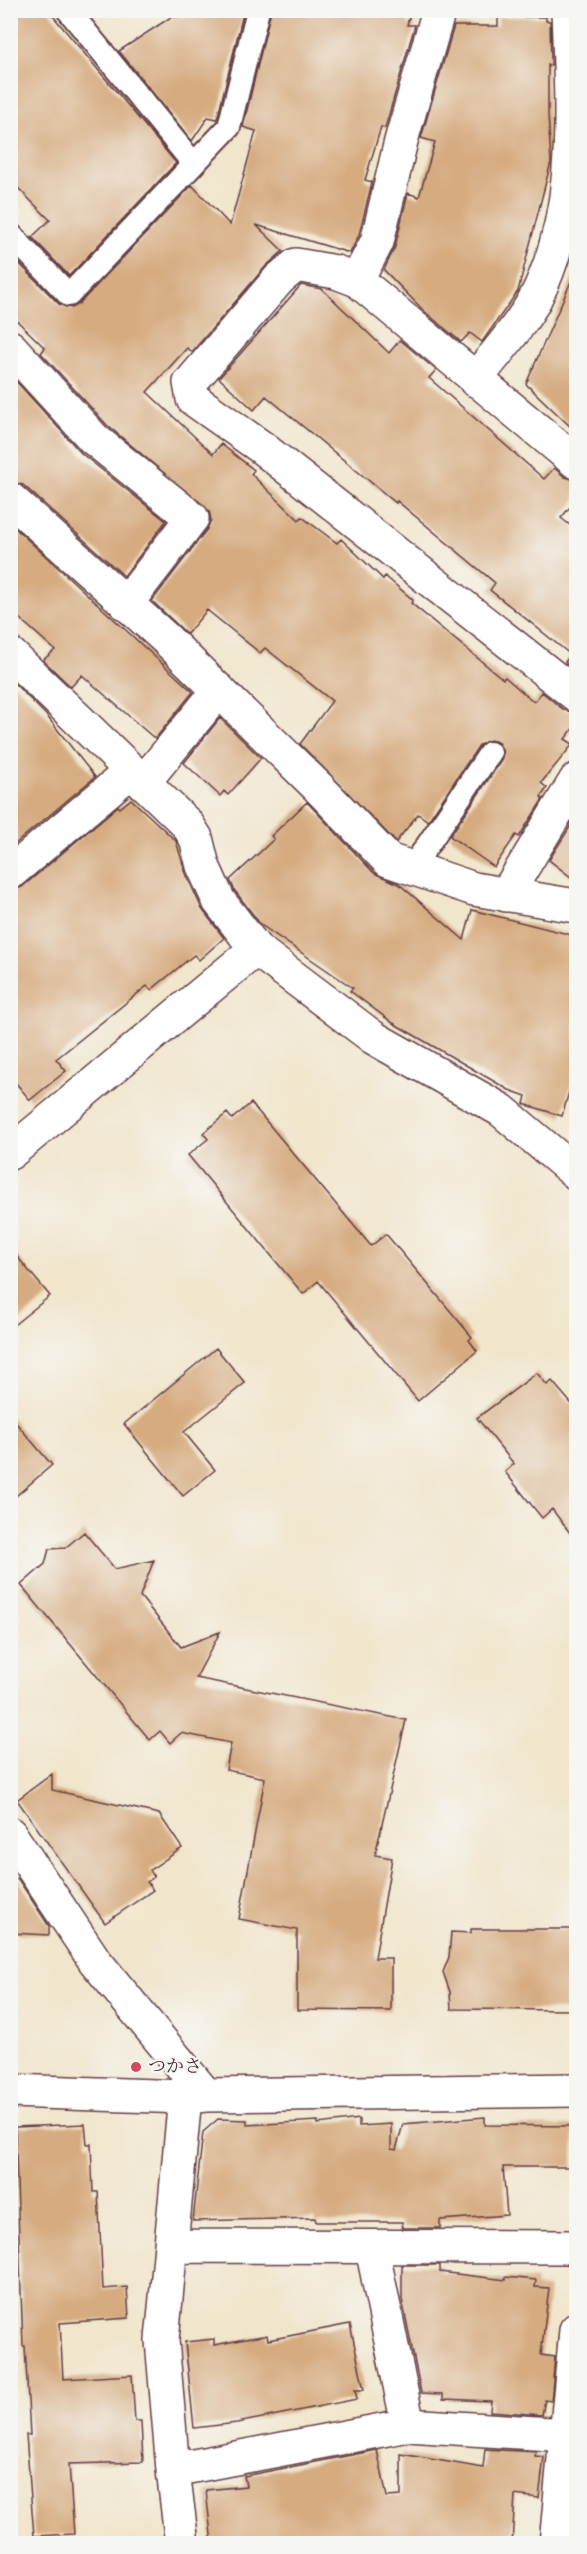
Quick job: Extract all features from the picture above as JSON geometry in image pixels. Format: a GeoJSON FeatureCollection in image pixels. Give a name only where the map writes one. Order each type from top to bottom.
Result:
{"type":"FeatureCollection","features":[{"type":"Feature","properties":{"kind":"street"},"geometry":{"type":"LineString","coordinates":[[357,280],[377,242],[401,141],[439,10]]}},
{"type":"Feature","properties":{"kind":"street"},"geometry":{"type":"LineString","coordinates":[[475,380],[535,299],[555,246],[569,190],[571,113],[568,10]]}},
{"type":"Feature","properties":{"kind":"street"},"geometry":{"type":"LineString","coordinates":[[576,462],[357,280],[336,272],[296,266],[279,279],[190,383],[193,399],[270,454],[576,695]]}},
{"type":"Feature","properties":{"kind":"street"},"geometry":{"type":"LineString","coordinates":[[12,352],[94,439],[192,518],[126,604]]}},
{"type":"Feature","properties":{"kind":"street"},"geometry":{"type":"LineString","coordinates":[[10,499],[219,690],[387,860],[474,890],[576,906]]}},
{"type":"Feature","properties":{"kind":"street"},"geometry":{"type":"LineString","coordinates":[[10,654],[187,824],[196,838],[203,866],[219,901],[256,949],[374,1038],[501,1110],[575,1163]]}},
{"type":"Feature","properties":{"kind":"street"},"geometry":{"type":"LineString","coordinates":[[10,873],[137,778],[219,690]]}},
{"type":"Feature","properties":{"kind":"street"},"geometry":{"type":"LineString","coordinates":[[506,895],[576,780]]}},
{"type":"Feature","properties":{"kind":"street"},"geometry":{"type":"LineString","coordinates":[[16,1138],[256,949]]}},
{"type":"Feature","properties":{"kind":"street"},"geometry":{"type":"LineString","coordinates":[[13,1842],[95,1961],[196,2096],[172,2246],[162,2340],[182,2544]]}},
{"type":"Feature","properties":{"kind":"street"},"geometry":{"type":"LineString","coordinates":[[10,2091],[196,2096],[576,2090]]}},
{"type":"Feature","properties":{"kind":"street"},"geometry":{"type":"LineString","coordinates":[[172,2246],[576,2247]]}},
{"type":"Feature","properties":{"kind":"street"},"geometry":{"type":"LineString","coordinates":[[372,2248],[408,2425]]}},
{"type":"Feature","properties":{"kind":"street"},"geometry":{"type":"LineString","coordinates":[[556,2544],[576,2330]]}},
{"type":"Feature","properties":{"kind":"street"},"geometry":{"type":"LineString","coordinates":[[173,2470],[408,2425],[567,2435]]}},
{"type":"Feature","properties":{"kind":"lane"},"geometry":{"type":"LineString","coordinates":[[68,10],[193,163]]}},
{"type":"Feature","properties":{"kind":"lane"},"geometry":{"type":"LineString","coordinates":[[10,234],[69,294],[229,127],[258,10]]}},
{"type":"Feature","properties":{"kind":"lane"},"geometry":{"type":"LineString","coordinates":[[412,868],[490,753]]}},
{"type":"Feature","properties":{"kind":"building"},"geometry":{"type":"Polygon","coordinates":[[[10,10],[48,10],[176,163],[69,276],[32,237],[50,220],[10,180],[10,10]]]}},
{"type":"Feature","properties":{"kind":"building"},"geometry":{"type":"Polygon","coordinates":[[[221,10],[244,10],[217,119],[208,117],[192,141],[119,51],[171,17],[220,15],[221,10]]]}},
{"type":"Feature","properties":{"kind":"building"},"geometry":{"type":"Polygon","coordinates":[[[271,10],[411,10],[407,25],[415,25],[385,128],[381,127],[365,180],[372,182],[359,235],[350,253],[256,225],[283,251],[265,267],[192,352],[187,348],[147,392],[213,454],[221,444],[254,470],[251,474],[299,520],[302,517],[337,543],[341,539],[383,579],[385,576],[413,600],[411,603],[503,679],[505,677],[534,702],[542,692],[564,710],[576,713],[576,725],[565,739],[573,744],[541,783],[547,788],[541,797],[543,799],[519,837],[516,835],[494,867],[450,836],[501,761],[503,753],[498,742],[490,740],[479,745],[428,821],[418,814],[396,842],[300,744],[332,701],[265,648],[260,653],[207,610],[187,634],[152,601],[207,529],[211,520],[209,511],[107,425],[41,353],[45,348],[10,314],[12,256],[59,304],[72,308],[79,304],[192,185],[230,225],[256,131],[243,127],[271,10]]]}},
{"type":"Feature","properties":{"kind":"building"},"geometry":{"type":"Polygon","coordinates":[[[498,17],[546,17],[546,21],[550,21],[551,65],[548,65],[548,114],[551,162],[518,291],[482,342],[470,333],[461,342],[424,311],[384,270],[395,247],[408,193],[419,197],[435,142],[421,138],[454,26],[498,26],[498,17]]]}},
{"type":"Feature","properties":{"kind":"building"},"geometry":{"type":"Polygon","coordinates":[[[576,270],[576,432],[526,384],[576,270]]]}},
{"type":"Feature","properties":{"kind":"building"},"geometry":{"type":"Polygon","coordinates":[[[301,285],[322,289],[389,353],[400,340],[436,370],[429,378],[544,479],[554,468],[565,477],[576,480],[576,500],[561,518],[576,530],[576,672],[565,662],[571,655],[490,590],[495,583],[397,501],[396,503],[266,396],[254,410],[219,378],[301,285]]]}},
{"type":"Feature","properties":{"kind":"building"},"geometry":{"type":"Polygon","coordinates":[[[16,381],[82,454],[166,521],[124,576],[23,485],[10,481],[10,387],[16,381]]]}},
{"type":"Feature","properties":{"kind":"building"},"geometry":{"type":"Polygon","coordinates":[[[14,527],[193,692],[155,739],[82,675],[71,687],[43,660],[55,650],[10,610],[10,531],[14,527]]]}},
{"type":"Feature","properties":{"kind":"building"},"geometry":{"type":"Polygon","coordinates":[[[15,684],[46,715],[95,777],[10,848],[10,688],[15,684]]]}},
{"type":"Feature","properties":{"kind":"building"},"geometry":{"type":"Polygon","coordinates":[[[220,718],[261,758],[228,795],[224,791],[220,796],[184,763],[220,718]]]}},
{"type":"Feature","properties":{"kind":"building"},"geometry":{"type":"Polygon","coordinates":[[[131,799],[176,841],[186,874],[202,909],[224,938],[199,960],[194,955],[151,990],[147,986],[56,1059],[66,1071],[30,1100],[10,1076],[10,891],[22,887],[118,806],[120,808],[131,799]]]}},
{"type":"Feature","properties":{"kind":"building"},"geometry":{"type":"Polygon","coordinates":[[[307,802],[374,873],[399,884],[464,940],[472,910],[576,936],[576,1068],[562,1116],[524,1104],[526,1096],[509,1090],[393,1023],[350,991],[353,988],[261,925],[235,891],[230,880],[274,839],[271,836],[307,802]]]}},
{"type":"Feature","properties":{"kind":"building"},"geometry":{"type":"Polygon","coordinates":[[[573,822],[576,825],[576,881],[549,860],[573,822]]]}},
{"type":"Feature","properties":{"kind":"building"},"geometry":{"type":"Polygon","coordinates":[[[251,1103],[371,1246],[386,1234],[472,1337],[469,1340],[477,1351],[418,1401],[318,1281],[303,1294],[188,1155],[208,1139],[203,1133],[227,1113],[232,1119],[251,1103]]]}},
{"type":"Feature","properties":{"kind":"building"},"geometry":{"type":"Polygon","coordinates":[[[10,1248],[50,1296],[10,1328],[10,1248]]]}},
{"type":"Feature","properties":{"kind":"building"},"geometry":{"type":"Polygon","coordinates":[[[216,1348],[245,1383],[184,1432],[215,1470],[183,1496],[124,1424],[216,1348]]]}},
{"type":"Feature","properties":{"kind":"building"},"geometry":{"type":"Polygon","coordinates":[[[537,1373],[547,1385],[552,1381],[576,1409],[576,1541],[552,1509],[542,1518],[505,1472],[514,1464],[477,1418],[537,1373]]]}},
{"type":"Feature","properties":{"kind":"building"},"geometry":{"type":"Polygon","coordinates":[[[10,1416],[52,1465],[10,1501],[10,1416]]]}},
{"type":"Feature","properties":{"kind":"building"},"geometry":{"type":"Polygon","coordinates":[[[84,1532],[115,1569],[154,1560],[140,1596],[181,1647],[220,1632],[196,1678],[406,1720],[375,1855],[392,1858],[375,1958],[391,1958],[391,2011],[297,2010],[297,1930],[239,1919],[265,1778],[226,1770],[231,1743],[181,1733],[170,1743],[160,1731],[150,1740],[21,1585],[45,1564],[49,1549],[65,1548],[84,1532]]]}},
{"type":"Feature","properties":{"kind":"building"},"geometry":{"type":"Polygon","coordinates":[[[52,1774],[52,1790],[159,1814],[182,1848],[150,1870],[154,1877],[147,1882],[153,1890],[105,1923],[17,1800],[52,1774]]]}},
{"type":"Feature","properties":{"kind":"building"},"geometry":{"type":"Polygon","coordinates":[[[10,1879],[18,1879],[49,1926],[49,1935],[10,1933],[10,1879]]]}},
{"type":"Feature","properties":{"kind":"building"},"geometry":{"type":"Polygon","coordinates":[[[471,1929],[576,1929],[576,2010],[451,2009],[450,1992],[443,1972],[449,1957],[451,1932],[471,1933],[471,1929]]]}},
{"type":"Feature","properties":{"kind":"building"},"geometry":{"type":"Polygon","coordinates":[[[485,2117],[485,2125],[574,2126],[573,2167],[503,2167],[507,2215],[440,2220],[440,2228],[402,2228],[402,2222],[316,2222],[315,2218],[193,2221],[203,2132],[218,2119],[247,2120],[247,2125],[318,2121],[318,2124],[359,2119],[359,2126],[391,2124],[391,2149],[396,2150],[403,2124],[485,2117]]]}},
{"type":"Feature","properties":{"kind":"building"},"geometry":{"type":"Polygon","coordinates":[[[85,2124],[87,2144],[91,2144],[93,2192],[98,2192],[103,2289],[127,2287],[129,2318],[60,2323],[63,2379],[132,2375],[135,2421],[141,2421],[143,2462],[69,2464],[74,2534],[34,2536],[26,2435],[30,2435],[25,2346],[23,2346],[15,2127],[85,2124]]]}},
{"type":"Feature","properties":{"kind":"building"},"geometry":{"type":"Polygon","coordinates":[[[402,2265],[440,2265],[440,2272],[506,2280],[506,2277],[536,2280],[535,2287],[549,2288],[541,2355],[555,2357],[551,2401],[545,2400],[542,2415],[490,2411],[491,2401],[443,2399],[443,2394],[421,2393],[402,2299],[402,2265]]]}},
{"type":"Feature","properties":{"kind":"building"},"geometry":{"type":"Polygon","coordinates":[[[350,2324],[364,2390],[355,2390],[357,2399],[237,2423],[194,2428],[185,2342],[214,2339],[214,2345],[267,2335],[268,2340],[350,2324]]]}},
{"type":"Feature","properties":{"kind":"building"},"geometry":{"type":"Polygon","coordinates":[[[485,2449],[536,2452],[535,2456],[544,2457],[539,2498],[515,2495],[512,2544],[212,2544],[206,2490],[246,2486],[244,2476],[377,2450],[387,2497],[401,2496],[401,2454],[483,2468],[485,2449]]]}},
{"type":"Feature","properties":{"kind":"place","name":"つかさ"},"geometry":{"type":"Point","coordinates":[136,2067]}}]}
